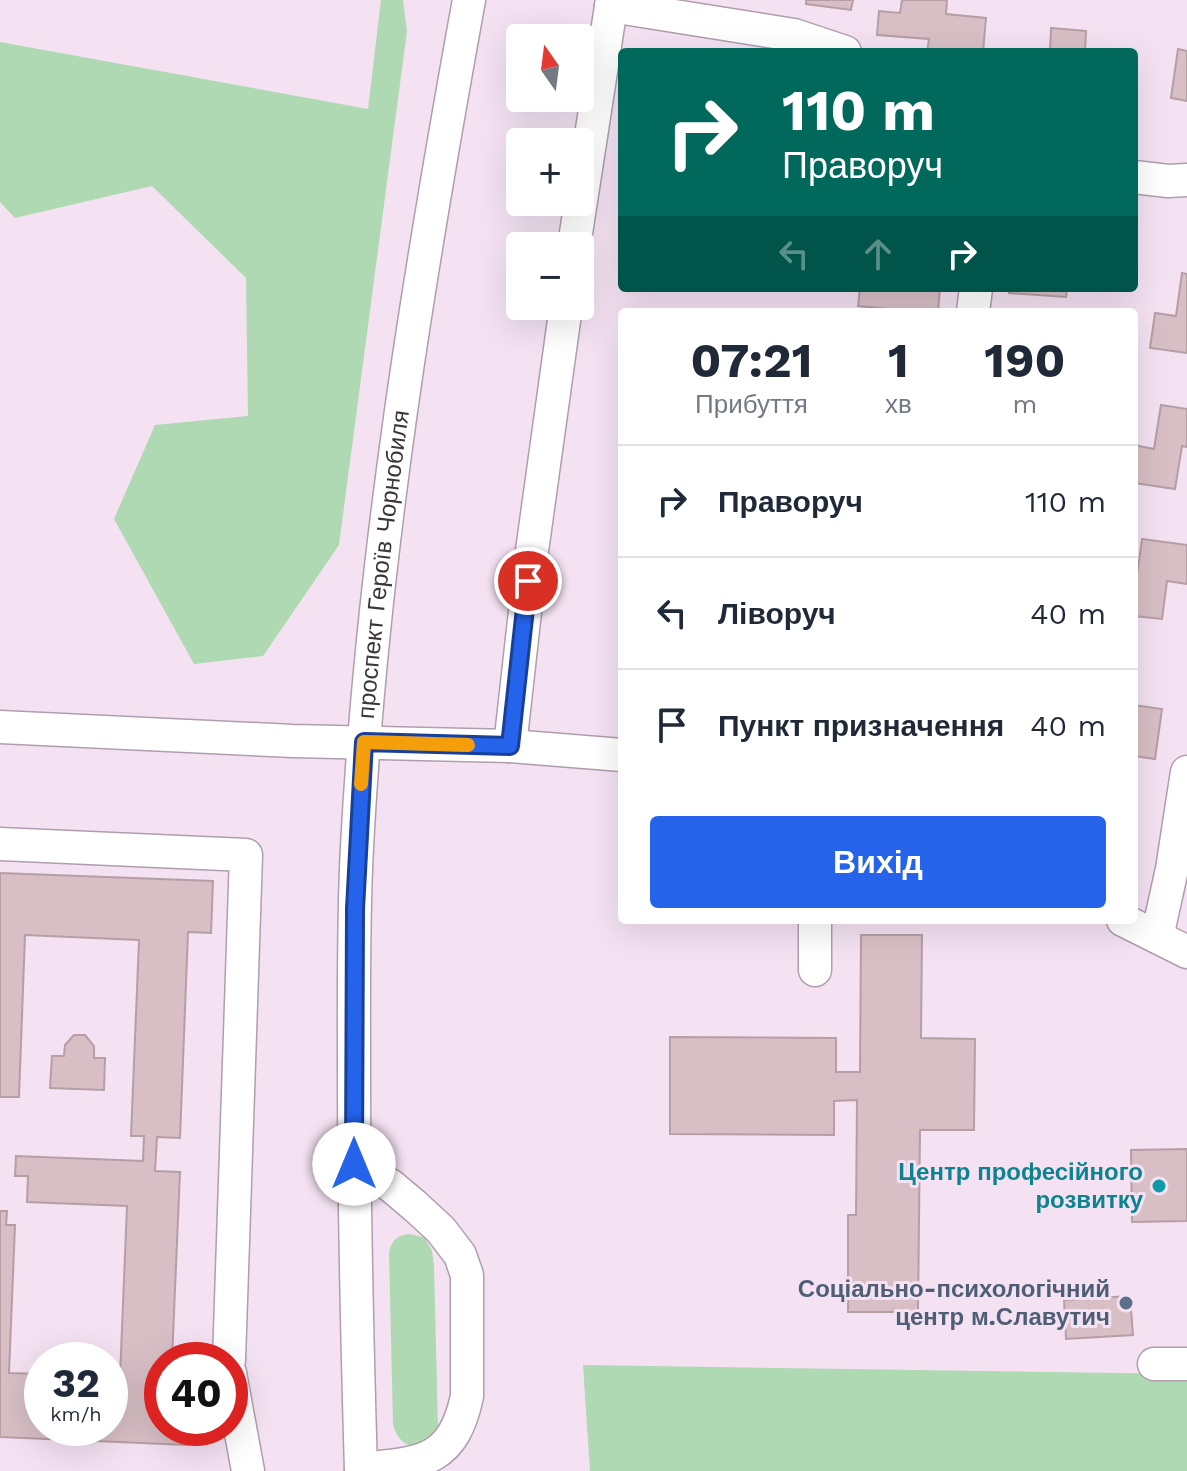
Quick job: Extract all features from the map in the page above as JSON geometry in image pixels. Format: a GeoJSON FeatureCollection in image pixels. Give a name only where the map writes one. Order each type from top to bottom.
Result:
{"type":"FeatureCollection","features":[{"type":"Feature","properties":{"kind":"street","name":"проспект Героїв Чорнобиля"},"geometry":{"type":"LineString","coordinates":[[361,1470],[354,1164],[355,909],[364,742],[370,666],[409,361],[469,0]]}},
{"type":"Feature","properties":{"kind":"street"},"geometry":{"type":"LineString","coordinates":[[576,232],[612,3],[794,35],[833,48]]}},
{"type":"Feature","properties":{"kind":"street"},"geometry":{"type":"LineString","coordinates":[[1138,177],[1187,180]]}},
{"type":"Feature","properties":{"kind":"street"},"geometry":{"type":"LineString","coordinates":[[510,746],[527,586],[564,320]]}},
{"type":"Feature","properties":{"kind":"street"},"geometry":{"type":"LineString","coordinates":[[0,727],[293,741],[510,746],[618,755]]}},
{"type":"Feature","properties":{"kind":"street"},"geometry":{"type":"LineString","coordinates":[[1157,937],[1185,792]]}},
{"type":"Feature","properties":{"kind":"street"},"geometry":{"type":"LineString","coordinates":[[0,844],[246,855],[230,1342]]}},
{"type":"Feature","properties":{"kind":"street"},"geometry":{"type":"LineString","coordinates":[[815,924],[815,970]]}},
{"type":"Feature","properties":{"kind":"street"},"geometry":{"type":"LineString","coordinates":[[1131,924],[1187,952]]}},
{"type":"Feature","properties":{"kind":"street"},"geometry":{"type":"LineString","coordinates":[[354,1164],[390,1185],[441,1230],[460,1255],[467,1275],[467,1396],[450,1440],[429,1458],[361,1470]]}},
{"type":"Feature","properties":{"kind":"street"},"geometry":{"type":"LineString","coordinates":[[1154,1364],[1187,1364]]}},
{"type":"Feature","properties":{"kind":"street"},"geometry":{"type":"LineString","coordinates":[[243,1446],[248,1471]]}},
{"type":"Feature","properties":{"kind":"green space"},"geometry":{"type":"Polygon","coordinates":[[[381,0],[403,0],[407,31],[339,545],[263,656],[194,664],[114,519],[155,425],[248,416],[246,278],[152,186],[15,218],[0,202],[0,42],[368,109],[381,0]]]}},
{"type":"Feature","properties":{"kind":"green space"},"geometry":{"type":"Polygon","coordinates":[[[410,1234],[425,1238],[432,1251],[434,1266],[438,1428],[437,1434],[417,1448],[401,1440],[393,1424],[389,1253],[396,1239],[410,1234]]]}},
{"type":"Feature","properties":{"kind":"green space"},"geometry":{"type":"Polygon","coordinates":[[[583,1365],[1187,1374],[1187,1471],[590,1471],[583,1365]]]}},
{"type":"Feature","properties":{"kind":"building"},"geometry":{"type":"Polygon","coordinates":[[[806,0],[853,0],[851,10],[806,4],[806,0]]]}},
{"type":"Feature","properties":{"kind":"building"},"geometry":{"type":"Polygon","coordinates":[[[902,0],[947,0],[946,14],[986,18],[983,48],[928,48],[929,39],[877,35],[879,11],[900,13],[902,0]]]}},
{"type":"Feature","properties":{"kind":"building"},"geometry":{"type":"Polygon","coordinates":[[[1051,28],[1086,31],[1085,48],[1050,48],[1051,28]]]}},
{"type":"Feature","properties":{"kind":"building"},"geometry":{"type":"Polygon","coordinates":[[[1178,49],[1187,51],[1187,101],[1171,98],[1178,49]]]}},
{"type":"Feature","properties":{"kind":"building"},"geometry":{"type":"Polygon","coordinates":[[[1182,273],[1187,274],[1187,353],[1150,348],[1155,313],[1176,316],[1182,273]]]}},
{"type":"Feature","properties":{"kind":"building"},"geometry":{"type":"Polygon","coordinates":[[[860,292],[940,292],[938,308],[858,306],[860,292]]]}},
{"type":"Feature","properties":{"kind":"building"},"geometry":{"type":"Polygon","coordinates":[[[1009,292],[1067,292],[1066,297],[1009,292]]]}},
{"type":"Feature","properties":{"kind":"building"},"geometry":{"type":"Polygon","coordinates":[[[1161,405],[1187,409],[1187,447],[1182,446],[1175,489],[1138,484],[1138,446],[1154,449],[1161,405]]]}},
{"type":"Feature","properties":{"kind":"building"},"geometry":{"type":"Polygon","coordinates":[[[1142,539],[1187,545],[1187,584],[1167,581],[1162,619],[1138,616],[1138,568],[1142,539]]]}},
{"type":"Feature","properties":{"kind":"building"},"geometry":{"type":"Polygon","coordinates":[[[1138,706],[1162,709],[1155,759],[1138,757],[1138,706]]]}},
{"type":"Feature","properties":{"kind":"building"},"geometry":{"type":"Polygon","coordinates":[[[0,873],[213,881],[211,933],[188,932],[180,1138],[157,1137],[155,1171],[180,1172],[173,1342],[144,1342],[144,1443],[128,1442],[128,1342],[121,1342],[127,1206],[27,1202],[28,1176],[15,1176],[16,1156],[143,1161],[144,1136],[131,1136],[139,940],[25,935],[19,1097],[0,1097],[0,873]]]}},
{"type":"Feature","properties":{"kind":"building"},"geometry":{"type":"Polygon","coordinates":[[[861,935],[922,935],[921,1038],[975,1039],[974,1130],[920,1130],[918,1312],[848,1312],[848,1215],[856,1215],[857,1100],[834,1101],[834,1135],[670,1134],[670,1037],[836,1038],[836,1072],[860,1072],[861,935]]]}},
{"type":"Feature","properties":{"kind":"building"},"geometry":{"type":"Polygon","coordinates":[[[74,1035],[85,1035],[94,1046],[94,1058],[105,1058],[104,1090],[50,1088],[52,1056],[64,1056],[65,1045],[74,1035]]]}},
{"type":"Feature","properties":{"kind":"building","name":"Центр професійного розвитку"},"geometry":{"type":"Polygon","coordinates":[[[1187,1149],[1187,1221],[1132,1222],[1131,1150],[1187,1149]]]}},
{"type":"Feature","properties":{"kind":"building"},"geometry":{"type":"Polygon","coordinates":[[[0,1211],[7,1211],[6,1225],[15,1225],[9,1373],[24,1373],[24,1438],[0,1437],[0,1211]]]}},
{"type":"Feature","properties":{"kind":"building"},"geometry":{"type":"Polygon","coordinates":[[[1130,1296],[1133,1335],[1066,1339],[1064,1300],[1130,1296]]]}},
{"type":"Feature","properties":{"kind":"slow traffic"},"geometry":{"type":"LineString","coordinates":[[361,784],[364,742],[468,745]]}},
{"type":"Feature","properties":{"kind":"place","name":"Центр професійного розвитку"},"geometry":{"type":"Point","coordinates":[1159,1186]}},
{"type":"Feature","properties":{"kind":"place","name":"Соціально-психологічний центр м.Славутич"},"geometry":{"type":"Point","coordinates":[1126,1303]}},
{"type":"Feature","properties":{"kind":"route"},"geometry":{"type":"LineString","coordinates":[[354,1164],[355,909],[364,742],[510,746],[528,581]]}}]}
